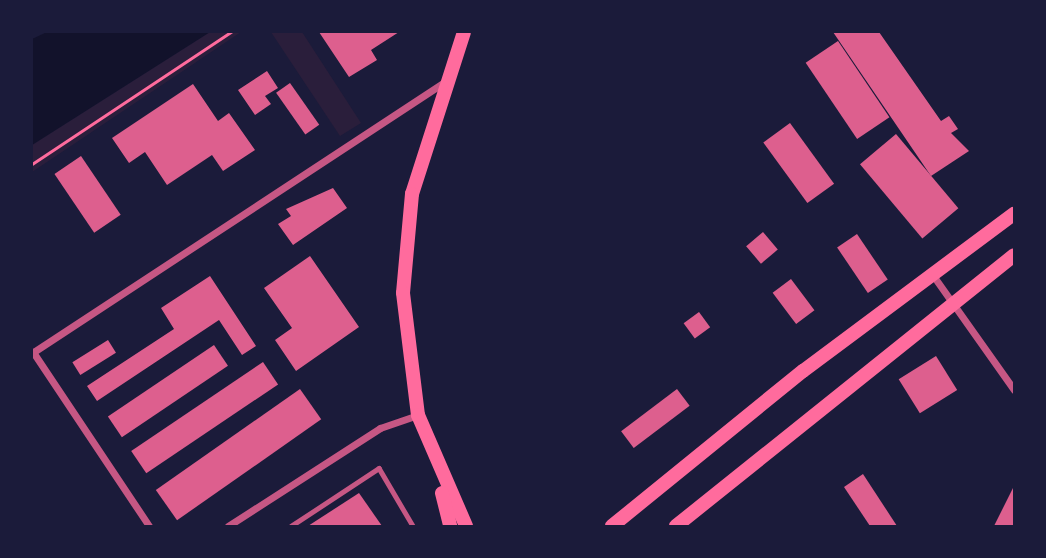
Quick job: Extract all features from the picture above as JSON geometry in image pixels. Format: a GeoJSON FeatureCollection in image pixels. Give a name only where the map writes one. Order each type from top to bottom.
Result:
{"type":"FeatureCollection","features":[{"type":"Feature","properties":{"kind":"main road"},"geometry":{"type":"LineString","coordinates":[[464,32],[412,194],[403,293],[418,415],[459,523],[475,527]]}},
{"type":"Feature","properties":{"kind":"main road"},"geometry":{"type":"LineString","coordinates":[[613,525],[932,274],[1014,215]]}},
{"type":"Feature","properties":{"kind":"main road"},"geometry":{"type":"LineString","coordinates":[[676,527],[953,300],[1014,255]]}},
{"type":"Feature","properties":{"kind":"street"},"geometry":{"type":"LineString","coordinates":[[149,527],[32,353],[446,82]]}},
{"type":"Feature","properties":{"kind":"street"},"geometry":{"type":"LineString","coordinates":[[932,274],[953,300],[1014,390]]}},
{"type":"Feature","properties":{"kind":"street"},"geometry":{"type":"LineString","coordinates":[[228,527],[380,428],[418,415]]}},
{"type":"Feature","properties":{"kind":"lane"},"geometry":{"type":"LineString","coordinates":[[291,527],[379,468],[413,527]]}},
{"type":"Feature","properties":{"kind":"path"},"geometry":{"type":"LineString","coordinates":[[32,164],[231,32]]}},
{"type":"Feature","properties":{"kind":"shaded area"},"geometry":{"type":"Polygon","coordinates":[[[47,32],[210,32],[32,145],[32,39],[47,32]]]}},
{"type":"Feature","properties":{"kind":"shaded area"},"geometry":{"type":"Polygon","coordinates":[[[210,32],[241,32],[32,172],[32,145],[210,32]]]}},
{"type":"Feature","properties":{"kind":"shaded area"},"geometry":{"type":"Polygon","coordinates":[[[271,32],[302,32],[361,123],[340,136],[271,32]]]}},
{"type":"Feature","properties":{"kind":"building"},"geometry":{"type":"Polygon","coordinates":[[[319,32],[399,32],[371,50],[377,60],[349,77],[319,32]]]}},
{"type":"Feature","properties":{"kind":"building"},"geometry":{"type":"Polygon","coordinates":[[[833,32],[879,32],[941,121],[949,116],[958,129],[951,133],[969,151],[931,176],[833,32]]]}},
{"type":"Feature","properties":{"kind":"building"},"geometry":{"type":"Polygon","coordinates":[[[838,41],[889,117],[857,139],[806,63],[838,41]]]}},
{"type":"Feature","properties":{"kind":"building"},"geometry":{"type":"Polygon","coordinates":[[[267,71],[278,88],[265,96],[271,104],[255,115],[238,90],[267,71]]]}},
{"type":"Feature","properties":{"kind":"building"},"geometry":{"type":"Polygon","coordinates":[[[290,83],[319,125],[305,135],[276,93],[290,83]]]}},
{"type":"Feature","properties":{"kind":"building"},"geometry":{"type":"Polygon","coordinates":[[[193,84],[218,121],[229,113],[255,150],[223,171],[212,155],[167,185],[145,152],[129,163],[112,138],[193,84]]]}},
{"type":"Feature","properties":{"kind":"building"},"geometry":{"type":"Polygon","coordinates":[[[790,123],[834,184],[807,203],[763,142],[790,123]]]}},
{"type":"Feature","properties":{"kind":"building"},"geometry":{"type":"Polygon","coordinates":[[[896,134],[958,208],[922,239],[860,164],[896,134]]]}},
{"type":"Feature","properties":{"kind":"building"},"geometry":{"type":"Polygon","coordinates":[[[81,156],[121,215],[94,233],[54,174],[81,156]]]}},
{"type":"Feature","properties":{"kind":"building"},"geometry":{"type":"Polygon","coordinates":[[[333,188],[347,208],[293,245],[278,224],[291,216],[286,209],[333,188]]]}},
{"type":"Feature","properties":{"kind":"building"},"geometry":{"type":"Polygon","coordinates":[[[763,232],[778,250],[761,264],[746,246],[763,232]]]}},
{"type":"Feature","properties":{"kind":"building"},"geometry":{"type":"Polygon","coordinates":[[[857,234],[888,280],[868,293],[837,247],[857,234]]]}},
{"type":"Feature","properties":{"kind":"building"},"geometry":{"type":"Polygon","coordinates":[[[310,256],[359,327],[296,371],[275,340],[292,328],[264,288],[310,256]]]}},
{"type":"Feature","properties":{"kind":"building"},"geometry":{"type":"Polygon","coordinates":[[[210,276],[256,346],[242,355],[219,320],[97,401],[87,386],[174,329],[161,308],[210,276]]]}},
{"type":"Feature","properties":{"kind":"building"},"geometry":{"type":"Polygon","coordinates":[[[791,279],[814,310],[796,324],[773,293],[791,279]]]}},
{"type":"Feature","properties":{"kind":"building"},"geometry":{"type":"Polygon","coordinates":[[[699,312],[710,327],[695,339],[684,323],[699,312]]]}},
{"type":"Feature","properties":{"kind":"building"},"geometry":{"type":"Polygon","coordinates":[[[108,340],[116,353],[80,375],[72,362],[108,340]]]}},
{"type":"Feature","properties":{"kind":"building"},"geometry":{"type":"Polygon","coordinates":[[[214,345],[228,366],[122,437],[108,417],[214,345]]]}},
{"type":"Feature","properties":{"kind":"building"},"geometry":{"type":"Polygon","coordinates":[[[936,356],[957,390],[920,413],[899,379],[936,356]]]}},
{"type":"Feature","properties":{"kind":"building"},"geometry":{"type":"Polygon","coordinates":[[[263,362],[278,384],[146,473],[131,451],[263,362]]]}},
{"type":"Feature","properties":{"kind":"building"},"geometry":{"type":"Polygon","coordinates":[[[300,389],[321,419],[177,520],[156,490],[300,389]]]}},
{"type":"Feature","properties":{"kind":"building"},"geometry":{"type":"Polygon","coordinates":[[[677,389],[690,406],[634,448],[621,431],[677,389]]]}},
{"type":"Feature","properties":{"kind":"building"},"geometry":{"type":"Polygon","coordinates":[[[863,474],[897,526],[870,526],[844,487],[863,474]]]}},
{"type":"Feature","properties":{"kind":"building"},"geometry":{"type":"Polygon","coordinates":[[[1014,486],[1014,526],[994,526],[1014,486]]]}},
{"type":"Feature","properties":{"kind":"building"},"geometry":{"type":"Polygon","coordinates":[[[359,493],[382,526],[308,526],[359,493]]]}}]}
